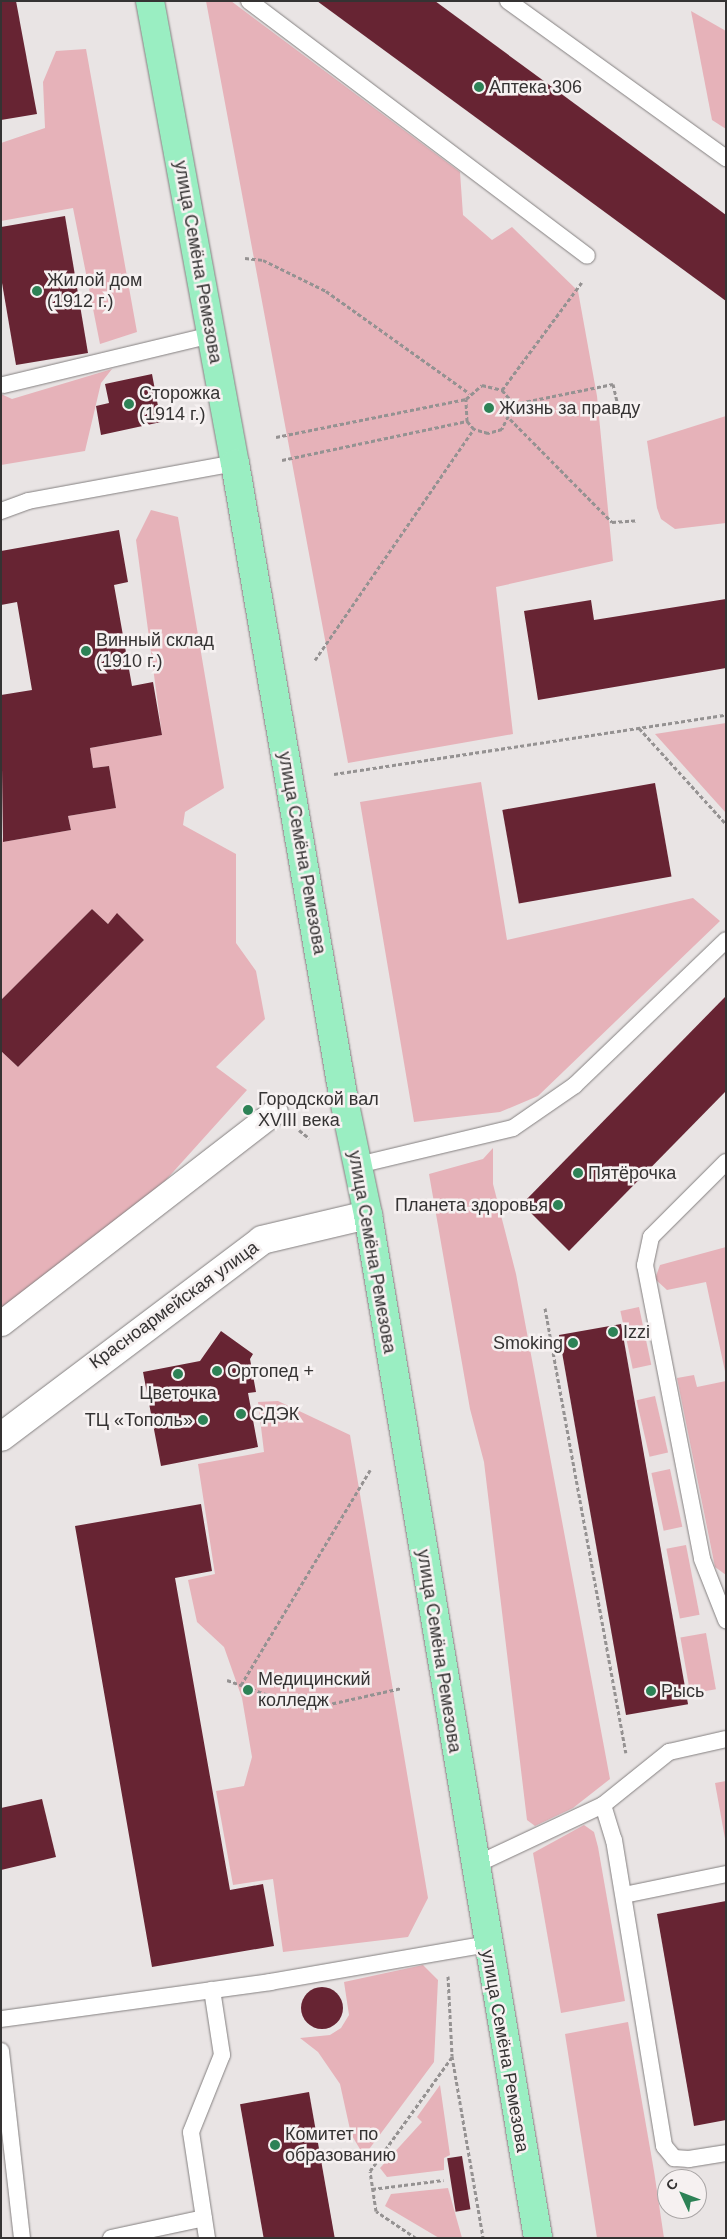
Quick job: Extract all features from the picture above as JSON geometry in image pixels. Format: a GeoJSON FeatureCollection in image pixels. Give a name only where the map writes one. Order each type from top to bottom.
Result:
{"type":"FeatureCollection","features":[{"type":"Feature","properties":{"kind":"main road","name":"улица Семёна Ремезова"},"geometry":{"type":"LineString","coordinates":[[150,1],[212,335],[368,1215],[487,1944],[538,2238]]}},
{"type":"Feature","properties":{"kind":"street"},"geometry":{"type":"LineString","coordinates":[[1,1323],[274,1111]]}},
{"type":"Feature","properties":{"kind":"street","name":"Красноармейская улица"},"geometry":{"type":"LineString","coordinates":[[1,1437],[262,1240],[368,1215]]}},
{"type":"Feature","properties":{"kind":"lane"},"geometry":{"type":"LineString","coordinates":[[248,1],[587,256]]}},
{"type":"Feature","properties":{"kind":"lane"},"geometry":{"type":"LineString","coordinates":[[508,1],[726,158]]}},
{"type":"Feature","properties":{"kind":"lane"},"geometry":{"type":"LineString","coordinates":[[3,385],[212,335]]}},
{"type":"Feature","properties":{"kind":"lane"},"geometry":{"type":"LineString","coordinates":[[1,511],[28,501],[235,464]]}},
{"type":"Feature","properties":{"kind":"lane"},"geometry":{"type":"LineString","coordinates":[[358,1164],[513,1128],[575,1085],[726,940]]}},
{"type":"Feature","properties":{"kind":"lane"},"geometry":{"type":"LineString","coordinates":[[726,1162],[652,1237],[645,1265],[702,1559],[726,1620]]}},
{"type":"Feature","properties":{"kind":"lane"},"geometry":{"type":"LineString","coordinates":[[474,1865],[603,1805],[669,1752],[726,1739]]}},
{"type":"Feature","properties":{"kind":"lane"},"geometry":{"type":"LineString","coordinates":[[603,1805],[612,1826],[664,2146],[674,2158],[689,2160],[726,2153]]}},
{"type":"Feature","properties":{"kind":"lane"},"geometry":{"type":"LineString","coordinates":[[624,1895],[726,1874]]}},
{"type":"Feature","properties":{"kind":"lane"},"geometry":{"type":"LineString","coordinates":[[1,2019],[212,1990],[487,1944]]}},
{"type":"Feature","properties":{"kind":"lane"},"geometry":{"type":"LineString","coordinates":[[207,2238],[191,2132],[222,2055],[212,1990]]}},
{"type":"Feature","properties":{"kind":"lane"},"geometry":{"type":"LineString","coordinates":[[1,2051],[22,2238]]}},
{"type":"Feature","properties":{"kind":"lane"},"geometry":{"type":"LineString","coordinates":[[111,2238],[204,2218]]}},
{"type":"Feature","properties":{"kind":"path"},"geometry":{"type":"LineString","coordinates":[[245,258],[263,260],[326,291],[469,393]]}},
{"type":"Feature","properties":{"kind":"path"},"geometry":{"type":"LineString","coordinates":[[502,390],[584,279]]}},
{"type":"Feature","properties":{"kind":"path"},"geometry":{"type":"LineString","coordinates":[[514,404],[613,384],[619,411]]}},
{"type":"Feature","properties":{"kind":"path"},"geometry":{"type":"LineString","coordinates":[[482,385],[502,390],[514,404],[510,419],[502,430],[488,434],[474,429],[467,421],[466,398],[469,393],[482,385]]}},
{"type":"Feature","properties":{"kind":"path"},"geometry":{"type":"LineString","coordinates":[[276,436],[466,398]]}},
{"type":"Feature","properties":{"kind":"path"},"geometry":{"type":"LineString","coordinates":[[510,419],[612,522],[638,520]]}},
{"type":"Feature","properties":{"kind":"path"},"geometry":{"type":"LineString","coordinates":[[282,460],[467,421]]}},
{"type":"Feature","properties":{"kind":"path"},"geometry":{"type":"LineString","coordinates":[[315,660],[474,429]]}},
{"type":"Feature","properties":{"kind":"path"},"geometry":{"type":"LineString","coordinates":[[334,774],[726,714]]}},
{"type":"Feature","properties":{"kind":"path"},"geometry":{"type":"LineString","coordinates":[[638,728],[726,824]]}},
{"type":"Feature","properties":{"kind":"path"},"geometry":{"type":"LineString","coordinates":[[544,1308],[632,1783]]}},
{"type":"Feature","properties":{"kind":"path"},"geometry":{"type":"LineString","coordinates":[[241,1685],[370,1470]]}},
{"type":"Feature","properties":{"kind":"path"},"geometry":{"type":"LineString","coordinates":[[227,1680],[307,1709],[402,1688]]}},
{"type":"Feature","properties":{"kind":"path"},"geometry":{"type":"LineString","coordinates":[[448,1968],[452,2056],[483,2238]]}},
{"type":"Feature","properties":{"kind":"path"},"geometry":{"type":"LineString","coordinates":[[416,2238],[376,2211],[370,2171],[452,2056]]}},
{"type":"Feature","properties":{"kind":"path"},"geometry":{"type":"LineString","coordinates":[[372,2189],[443,2180]]}},
{"type":"Feature","properties":{"kind":"shaded area"},"geometry":{"type":"Polygon","coordinates":[[[206,1],[231,1],[460,172],[463,215],[492,240],[512,227],[578,291],[597,396],[613,561],[496,587],[513,734],[348,763],[206,1]]]}},
{"type":"Feature","properties":{"kind":"shaded area"},"geometry":{"type":"Polygon","coordinates":[[[691,11],[726,31],[726,129],[712,120],[691,11]]]}},
{"type":"Feature","properties":{"kind":"shaded area"},"geometry":{"type":"Polygon","coordinates":[[[86,49],[137,332],[100,344],[73,208],[1,221],[1,143],[45,128],[43,82],[56,51],[86,49]]]}},
{"type":"Feature","properties":{"kind":"shaded area"},"geometry":{"type":"Polygon","coordinates":[[[112,369],[101,383],[85,451],[1,465],[1,394],[12,399],[112,369]]]}},
{"type":"Feature","properties":{"kind":"shaded area"},"geometry":{"type":"Polygon","coordinates":[[[726,416],[726,523],[675,529],[661,519],[657,508],[647,441],[726,416]]]}},
{"type":"Feature","properties":{"kind":"shaded area"},"geometry":{"type":"Polygon","coordinates":[[[151,510],[178,517],[224,788],[185,812],[183,825],[236,854],[236,943],[256,971],[265,1019],[216,1067],[247,1090],[165,1181],[1,1310],[1,1051],[18,1067],[144,940],[118,914],[108,924],[92,909],[1,1000],[1,832],[3,842],[71,830],[68,816],[116,808],[109,766],[93,768],[90,748],[162,735],[136,540],[151,510]]]}},
{"type":"Feature","properties":{"kind":"shaded area"},"geometry":{"type":"Polygon","coordinates":[[[726,723],[726,813],[655,734],[726,723]]]}},
{"type":"Feature","properties":{"kind":"shaded area"},"geometry":{"type":"Polygon","coordinates":[[[481,782],[507,940],[693,898],[720,921],[538,1096],[500,1112],[414,1122],[360,802],[481,782]]]}},
{"type":"Feature","properties":{"kind":"shaded area"},"geometry":{"type":"Polygon","coordinates":[[[493,1148],[493,1184],[516,1274],[610,1779],[573,1808],[535,1826],[527,1820],[484,1462],[470,1409],[429,1174],[483,1159],[493,1148]]]}},
{"type":"Feature","properties":{"kind":"shaded area"},"geometry":{"type":"Polygon","coordinates":[[[726,1247],[726,1376],[706,1282],[667,1290],[655,1279],[660,1265],[726,1247]]]}},
{"type":"Feature","properties":{"kind":"shaded area"},"geometry":{"type":"Polygon","coordinates":[[[639,1307],[651,1365],[633,1369],[620,1311],[639,1307]]]}},
{"type":"Feature","properties":{"kind":"shaded area"},"geometry":{"type":"Polygon","coordinates":[[[694,1375],[697,1387],[726,1381],[726,1575],[715,1567],[677,1378],[694,1375]]]}},
{"type":"Feature","properties":{"kind":"shaded area"},"geometry":{"type":"Polygon","coordinates":[[[655,1396],[668,1453],[650,1457],[636,1400],[655,1396]]]}},
{"type":"Feature","properties":{"kind":"shaded area"},"geometry":{"type":"Polygon","coordinates":[[[278,1401],[350,1435],[428,1898],[408,1937],[283,1952],[273,1879],[233,1885],[216,1791],[244,1786],[252,1757],[242,1698],[224,1647],[197,1622],[188,1580],[215,1574],[198,1464],[264,1452],[258,1402],[278,1401]]]}},
{"type":"Feature","properties":{"kind":"shaded area"},"geometry":{"type":"Polygon","coordinates":[[[670,1469],[682,1527],[664,1531],[651,1473],[670,1469]]]}},
{"type":"Feature","properties":{"kind":"shaded area"},"geometry":{"type":"Polygon","coordinates":[[[686,1545],[700,1615],[680,1619],[666,1549],[686,1545]]]}},
{"type":"Feature","properties":{"kind":"shaded area"},"geometry":{"type":"Polygon","coordinates":[[[706,1633],[716,1689],[690,1694],[680,1638],[706,1633]]]}},
{"type":"Feature","properties":{"kind":"shaded area"},"geometry":{"type":"Polygon","coordinates":[[[726,1781],[726,1844],[715,1783],[726,1781]]]}},
{"type":"Feature","properties":{"kind":"shaded area"},"geometry":{"type":"Polygon","coordinates":[[[584,1825],[594,1832],[598,1847],[625,2001],[561,2013],[533,1853],[584,1825]]]}},
{"type":"Feature","properties":{"kind":"shaded area"},"geometry":{"type":"Polygon","coordinates":[[[423,1965],[438,1980],[434,2062],[364,2156],[351,2134],[340,2084],[318,2052],[300,2038],[330,2035],[341,2028],[349,2015],[344,1982],[423,1965]]]}},
{"type":"Feature","properties":{"kind":"shaded area"},"geometry":{"type":"Polygon","coordinates":[[[628,2022],[657,2191],[657,2219],[661,2219],[664,2238],[597,2238],[565,2034],[628,2022]]]}},
{"type":"Feature","properties":{"kind":"shaded area"},"geometry":{"type":"Polygon","coordinates":[[[440,2085],[450,2155],[444,2158],[444,2170],[387,2177],[380,2168],[422,2122],[417,2117],[440,2085]]]}},
{"type":"Feature","properties":{"kind":"shaded area"},"geometry":{"type":"Polygon","coordinates":[[[448,2188],[462,2238],[439,2238],[385,2206],[391,2194],[448,2188]]]}},
{"type":"Feature","properties":{"kind":"building"},"geometry":{"type":"Polygon","coordinates":[[[1,1],[16,1],[37,114],[1,120],[1,1]]]}},
{"type":"Feature","properties":{"kind":"building"},"geometry":{"type":"Polygon","coordinates":[[[317,1],[435,1],[726,215],[726,301],[317,1]]]}},
{"type":"Feature","properties":{"kind":"building"},"geometry":{"type":"Polygon","coordinates":[[[65,216],[88,353],[16,365],[1,277],[1,227],[65,216]]]}},
{"type":"Feature","properties":{"kind":"building"},"geometry":{"type":"Polygon","coordinates":[[[152,374],[161,422],[101,435],[96,406],[109,403],[105,384],[152,374]]]}},
{"type":"Feature","properties":{"kind":"building"},"geometry":{"type":"Polygon","coordinates":[[[119,530],[128,582],[114,585],[132,686],[153,682],[162,735],[90,748],[93,768],[109,766],[116,808],[68,816],[71,830],[3,842],[1,695],[32,690],[17,602],[1,605],[1,551],[119,530]]]}},
{"type":"Feature","properties":{"kind":"building"},"geometry":{"type":"Polygon","coordinates":[[[726,599],[726,668],[538,700],[524,611],[591,600],[594,620],[726,599]]]}},
{"type":"Feature","properties":{"kind":"building"},"geometry":{"type":"Polygon","coordinates":[[[655,783],[671,877],[519,903],[502,810],[655,783]]]}},
{"type":"Feature","properties":{"kind":"building"},"geometry":{"type":"Polygon","coordinates":[[[92,909],[108,924],[117,913],[144,940],[18,1067],[1,1051],[1,1000],[92,909]]]}},
{"type":"Feature","properties":{"kind":"building"},"geometry":{"type":"Polygon","coordinates":[[[726,996],[726,1091],[569,1251],[522,1204],[726,996]]]}},
{"type":"Feature","properties":{"kind":"building"},"geometry":{"type":"Polygon","coordinates":[[[621,1324],[688,1704],[626,1715],[559,1335],[621,1324]]]}},
{"type":"Feature","properties":{"kind":"building","name":"ТЦ «Тополь»"},"geometry":{"type":"Polygon","coordinates":[[[221,1331],[253,1354],[250,1359],[256,1392],[248,1393],[258,1447],[161,1466],[143,1372],[200,1361],[221,1331]]]}},
{"type":"Feature","properties":{"kind":"building"},"geometry":{"type":"Polygon","coordinates":[[[201,1504],[212,1571],[175,1578],[230,1890],[263,1884],[274,1946],[152,1967],[75,1526],[201,1504]]]}},
{"type":"Feature","properties":{"kind":"building"},"geometry":{"type":"Polygon","coordinates":[[[42,1799],[56,1857],[1,1870],[1,1808],[42,1799]]]}},
{"type":"Feature","properties":{"kind":"building"},"geometry":{"type":"Polygon","coordinates":[[[726,1901],[726,2120],[694,2126],[657,1914],[726,1901]]]}},
{"type":"Feature","properties":{"kind":"building"},"geometry":{"type":"Polygon","coordinates":[[[322,1987],[337,1993],[343,2008],[337,2023],[322,2029],[307,2023],[301,2008],[307,1993],[322,1987]]]}},
{"type":"Feature","properties":{"kind":"building"},"geometry":{"type":"Polygon","coordinates":[[[309,2092],[335,2238],[264,2238],[240,2104],[309,2092]]]}},
{"type":"Feature","properties":{"kind":"building"},"geometry":{"type":"Polygon","coordinates":[[[462,2156],[470,2209],[456,2212],[447,2158],[462,2156]]]}},
{"type":"Feature","properties":{"kind":"place","name":"Аптека 306"},"geometry":{"type":"Point","coordinates":[479,87]}},
{"type":"Feature","properties":{"kind":"place","name":"Жилой дом (1912 г.)"},"geometry":{"type":"Point","coordinates":[37,291]}},
{"type":"Feature","properties":{"kind":"place","name":"Сторожка (1914 г.)"},"geometry":{"type":"Point","coordinates":[129,404]}},
{"type":"Feature","properties":{"kind":"place","name":"Жизнь за правду"},"geometry":{"type":"Point","coordinates":[489,408]}},
{"type":"Feature","properties":{"kind":"place","name":"Винный склад (1910 г.)"},"geometry":{"type":"Point","coordinates":[86,651]}},
{"type":"Feature","properties":{"kind":"place","name":"Городской вал XVIII века"},"geometry":{"type":"Point","coordinates":[248,1110]}},
{"type":"Feature","properties":{"kind":"place","name":"Пятёрочка"},"geometry":{"type":"Point","coordinates":[578,1173]}},
{"type":"Feature","properties":{"kind":"place","name":"Планета здоровья"},"geometry":{"type":"Point","coordinates":[558,1205]}},
{"type":"Feature","properties":{"kind":"place","name":"Izzi"},"geometry":{"type":"Point","coordinates":[613,1332]}},
{"type":"Feature","properties":{"kind":"place","name":"Smoking"},"geometry":{"type":"Point","coordinates":[573,1343]}},
{"type":"Feature","properties":{"kind":"place","name":"Ортопед +"},"geometry":{"type":"Point","coordinates":[217,1371]}},
{"type":"Feature","properties":{"kind":"place","name":"Цветочка"},"geometry":{"type":"Point","coordinates":[178,1374]}},
{"type":"Feature","properties":{"kind":"place","name":"СДЭК"},"geometry":{"type":"Point","coordinates":[241,1414]}},
{"type":"Feature","properties":{"kind":"place","name":"ТЦ «Тополь»"},"geometry":{"type":"Point","coordinates":[203,1420]}},
{"type":"Feature","properties":{"kind":"place","name":"Медицинский колледж"},"geometry":{"type":"Point","coordinates":[248,1690]}},
{"type":"Feature","properties":{"kind":"place","name":"Рысь"},"geometry":{"type":"Point","coordinates":[651,1691]}},
{"type":"Feature","properties":{"kind":"place","name":"Комитет по образованию"},"geometry":{"type":"Point","coordinates":[275,2145]}}]}
